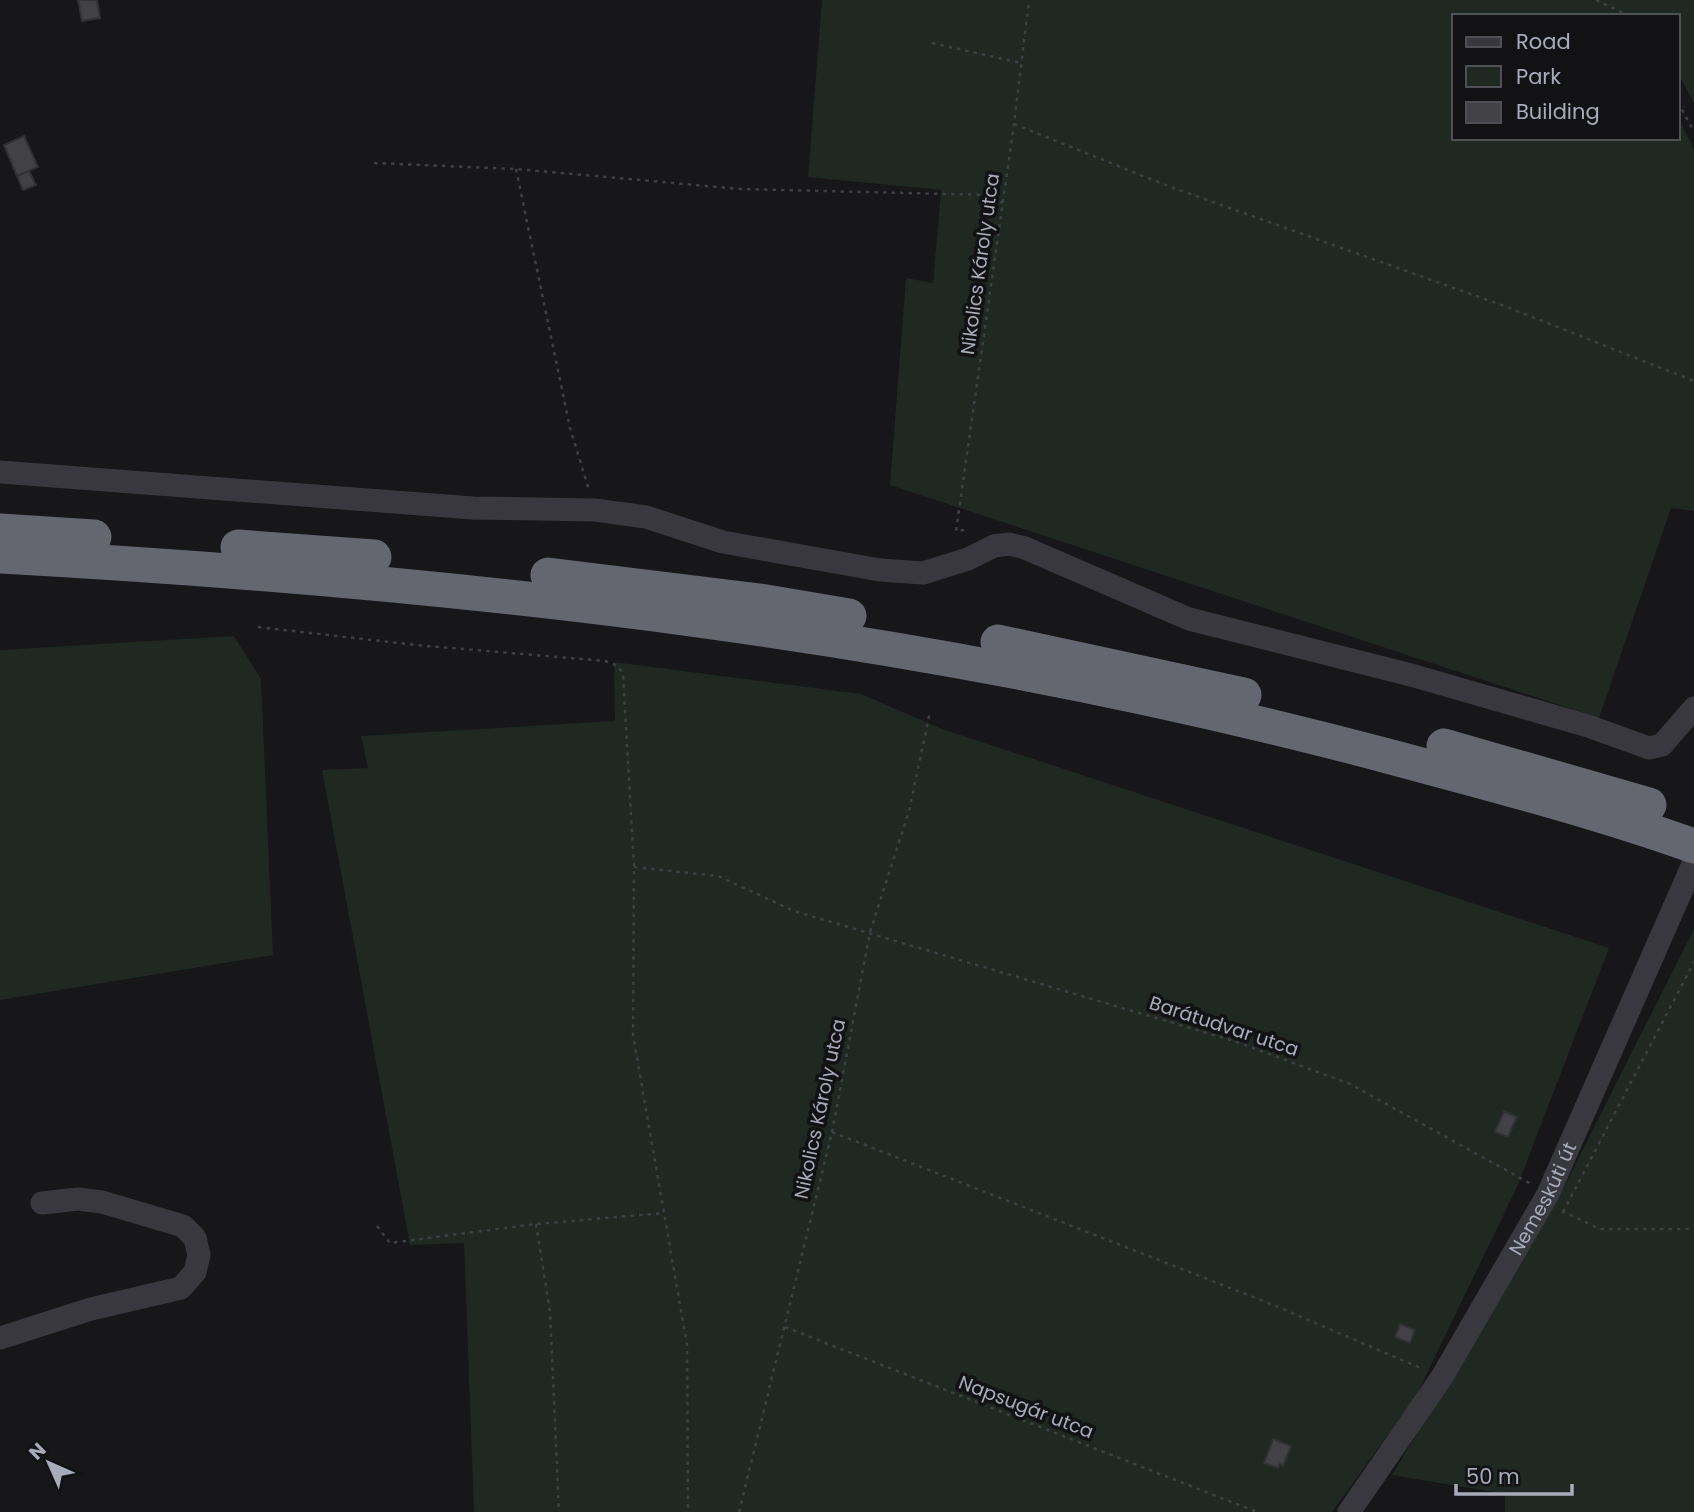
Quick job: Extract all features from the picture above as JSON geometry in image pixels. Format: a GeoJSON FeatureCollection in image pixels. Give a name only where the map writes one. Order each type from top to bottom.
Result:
{"type":"FeatureCollection","features":[{"type":"Feature","properties":{"kind":"highway"},"geometry":{"type":"LineString","coordinates":[[0,531],[308,551],[656,587],[1008,644],[1237,693],[1460,750],[1674,822],[1694,846]]}},
{"type":"Feature","properties":{"kind":"highway"},"geometry":{"type":"LineString","coordinates":[[0,556],[296,575],[484,592],[756,626],[893,648],[1231,716],[1452,773],[1674,822]]}},
{"type":"Feature","properties":{"kind":"street"},"geometry":{"type":"LineString","coordinates":[[0,472],[460,508],[595,510],[646,517],[723,542],[880,570],[923,573],[968,559],[994,546],[1010,544],[1189,619],[1411,675],[1588,726],[1649,748],[1662,745],[1694,708]]}},
{"type":"Feature","properties":{"kind":"street","name":"Nemeskúti út"},"geometry":{"type":"LineString","coordinates":[[1349,1512],[1443,1377],[1552,1202],[1694,862]]}},
{"type":"Feature","properties":{"kind":"street"},"geometry":{"type":"LineString","coordinates":[[0,1338],[91,1309],[181,1288],[195,1272],[199,1255],[195,1238],[183,1226],[102,1202],[78,1199],[42,1203]]}},
{"type":"Feature","properties":{"kind":"path","name":"Nikolics Károly utca"},"geometry":{"type":"LineString","coordinates":[[964,530],[956,531],[1029,0]]}},
{"type":"Feature","properties":{"kind":"path"},"geometry":{"type":"LineString","coordinates":[[1596,0],[1625,14]]}},
{"type":"Feature","properties":{"kind":"path"},"geometry":{"type":"LineString","coordinates":[[932,43],[1021,63]]}},
{"type":"Feature","properties":{"kind":"path"},"geometry":{"type":"LineString","coordinates":[[1680,106],[1694,132]]}},
{"type":"Feature","properties":{"kind":"path"},"geometry":{"type":"LineString","coordinates":[[1014,124],[1168,186],[1507,307],[1694,381]]}},
{"type":"Feature","properties":{"kind":"path"},"geometry":{"type":"LineString","coordinates":[[374,163],[516,169],[740,189],[989,195],[1003,202]]}},
{"type":"Feature","properties":{"kind":"path"},"geometry":{"type":"LineString","coordinates":[[516,169],[570,428],[595,510]]}},
{"type":"Feature","properties":{"kind":"path"},"geometry":{"type":"LineString","coordinates":[[258,627],[416,645],[605,661],[618,666],[624,681],[634,867],[633,1035],[687,1345],[688,1512]]}},
{"type":"Feature","properties":{"kind":"path","name":"Nikolics Károly utca"},"geometry":{"type":"LineString","coordinates":[[739,1512],[832,1132],[870,932],[909,811],[930,712]]}},
{"type":"Feature","properties":{"kind":"path","name":"Barátudvar utca"},"geometry":{"type":"LineString","coordinates":[[634,867],[718,876],[794,911],[1234,1041],[1350,1084],[1600,1229],[1694,1229]]}},
{"type":"Feature","properties":{"kind":"path"},"geometry":{"type":"LineString","coordinates":[[1552,1202],[1694,962]]}},
{"type":"Feature","properties":{"kind":"path"},"geometry":{"type":"LineString","coordinates":[[832,1132],[1271,1304],[1443,1377]]}},
{"type":"Feature","properties":{"kind":"path"},"geometry":{"type":"LineString","coordinates":[[377,1226],[390,1242],[536,1224],[664,1213]]}},
{"type":"Feature","properties":{"kind":"path"},"geometry":{"type":"LineString","coordinates":[[536,1224],[550,1312],[559,1512]]}},
{"type":"Feature","properties":{"kind":"path","name":"Napsugár utca"},"geometry":{"type":"LineString","coordinates":[[785,1327],[1257,1512]]}},
{"type":"Feature","properties":{"kind":"green space"},"geometry":{"type":"Polygon","coordinates":[[[822,0],[1694,0],[1694,103],[1680,77],[1680,14],[1452,14],[1452,140],[1680,140],[1680,122],[1694,149],[1694,511],[1671,508],[1599,718],[890,485],[906,278],[933,283],[941,190],[808,177],[822,0]]]}},
{"type":"Feature","properties":{"kind":"green space"},"geometry":{"type":"Polygon","coordinates":[[[234,636],[261,679],[273,955],[0,1000],[0,650],[234,636]]]}},
{"type":"Feature","properties":{"kind":"green space"},"geometry":{"type":"Polygon","coordinates":[[[614,662],[861,694],[942,729],[1609,948],[1517,1187],[1416,1396],[1332,1512],[474,1512],[464,1243],[410,1245],[322,770],[368,768],[361,736],[615,721],[614,662]]]}},
{"type":"Feature","properties":{"kind":"green space"},"geometry":{"type":"Polygon","coordinates":[[[1694,929],[1694,1512],[1505,1512],[1505,1494],[1392,1475],[1559,1197],[1694,929]]]}},
{"type":"Feature","properties":{"kind":"building"},"geometry":{"type":"Polygon","coordinates":[[[78,0],[97,0],[100,18],[82,21],[78,0]]]}},
{"type":"Feature","properties":{"kind":"building"},"geometry":{"type":"Polygon","coordinates":[[[24,136],[38,167],[17,176],[4,145],[24,136]]]}},
{"type":"Feature","properties":{"kind":"building"},"geometry":{"type":"Polygon","coordinates":[[[29,171],[36,185],[23,190],[17,176],[29,171]]]}},
{"type":"Feature","properties":{"kind":"building"},"geometry":{"type":"Polygon","coordinates":[[[1504,1111],[1517,1117],[1508,1137],[1495,1132],[1504,1111]]]}},
{"type":"Feature","properties":{"kind":"building"},"geometry":{"type":"Polygon","coordinates":[[[1400,1324],[1415,1330],[1410,1343],[1395,1337],[1400,1324]]]}},
{"type":"Feature","properties":{"kind":"building"},"geometry":{"type":"Polygon","coordinates":[[[1273,1439],[1291,1446],[1283,1466],[1280,1464],[1278,1468],[1264,1463],[1273,1439]]]}}]}
